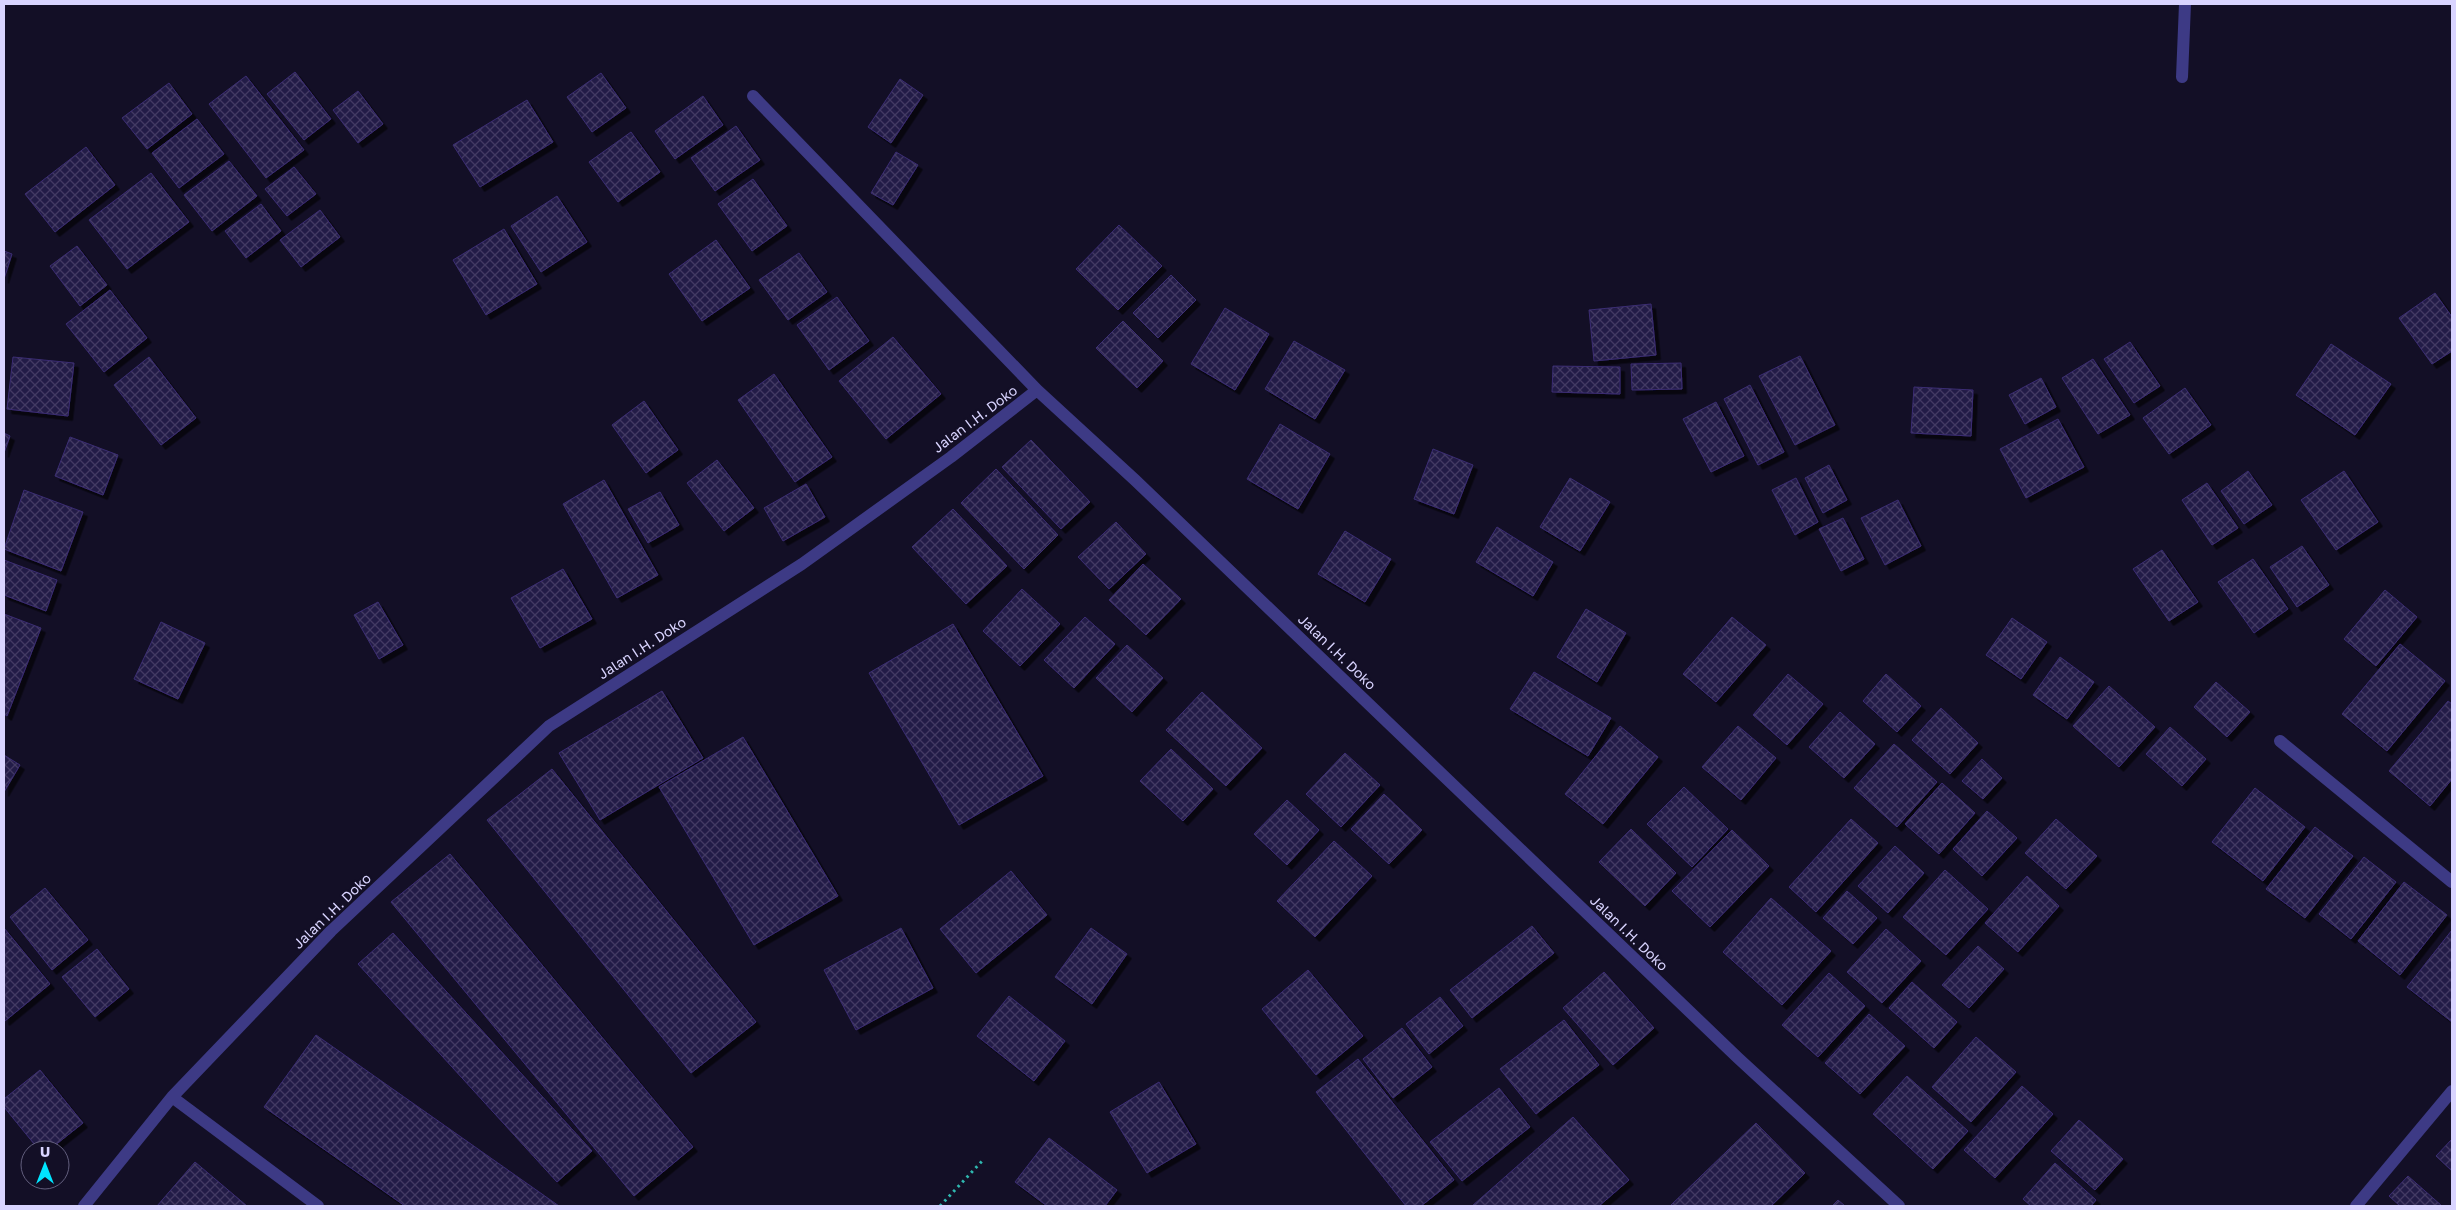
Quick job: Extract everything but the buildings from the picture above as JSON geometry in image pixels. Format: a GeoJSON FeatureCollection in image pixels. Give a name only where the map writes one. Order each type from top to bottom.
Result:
{"type":"FeatureCollection","features":[{"type":"Feature","properties":{"kind":"street"},"geometry":{"type":"LineString","coordinates":[[2182,78],[2185,4]]}},
{"type":"Feature","properties":{"kind":"street"},"geometry":{"type":"LineString","coordinates":[[753,96],[1037,390]]}},
{"type":"Feature","properties":{"kind":"street","name":"Jalan I.H. Doko"},"geometry":{"type":"LineString","coordinates":[[84,1206],[172,1097],[331,931],[549,726],[802,564],[951,457],[1037,390],[1142,486],[1738,1058],[1899,1206]]}},
{"type":"Feature","properties":{"kind":"street"},"geometry":{"type":"LineString","coordinates":[[2280,741],[2452,882]]}},
{"type":"Feature","properties":{"kind":"street"},"geometry":{"type":"LineString","coordinates":[[2356,1206],[2452,1091]]}},
{"type":"Feature","properties":{"kind":"street"},"geometry":{"type":"LineString","coordinates":[[172,1097],[318,1206]]}},
{"type":"Feature","properties":{"kind":"path"},"geometry":{"type":"LineString","coordinates":[[940,1206],[984,1159]]}}]}
